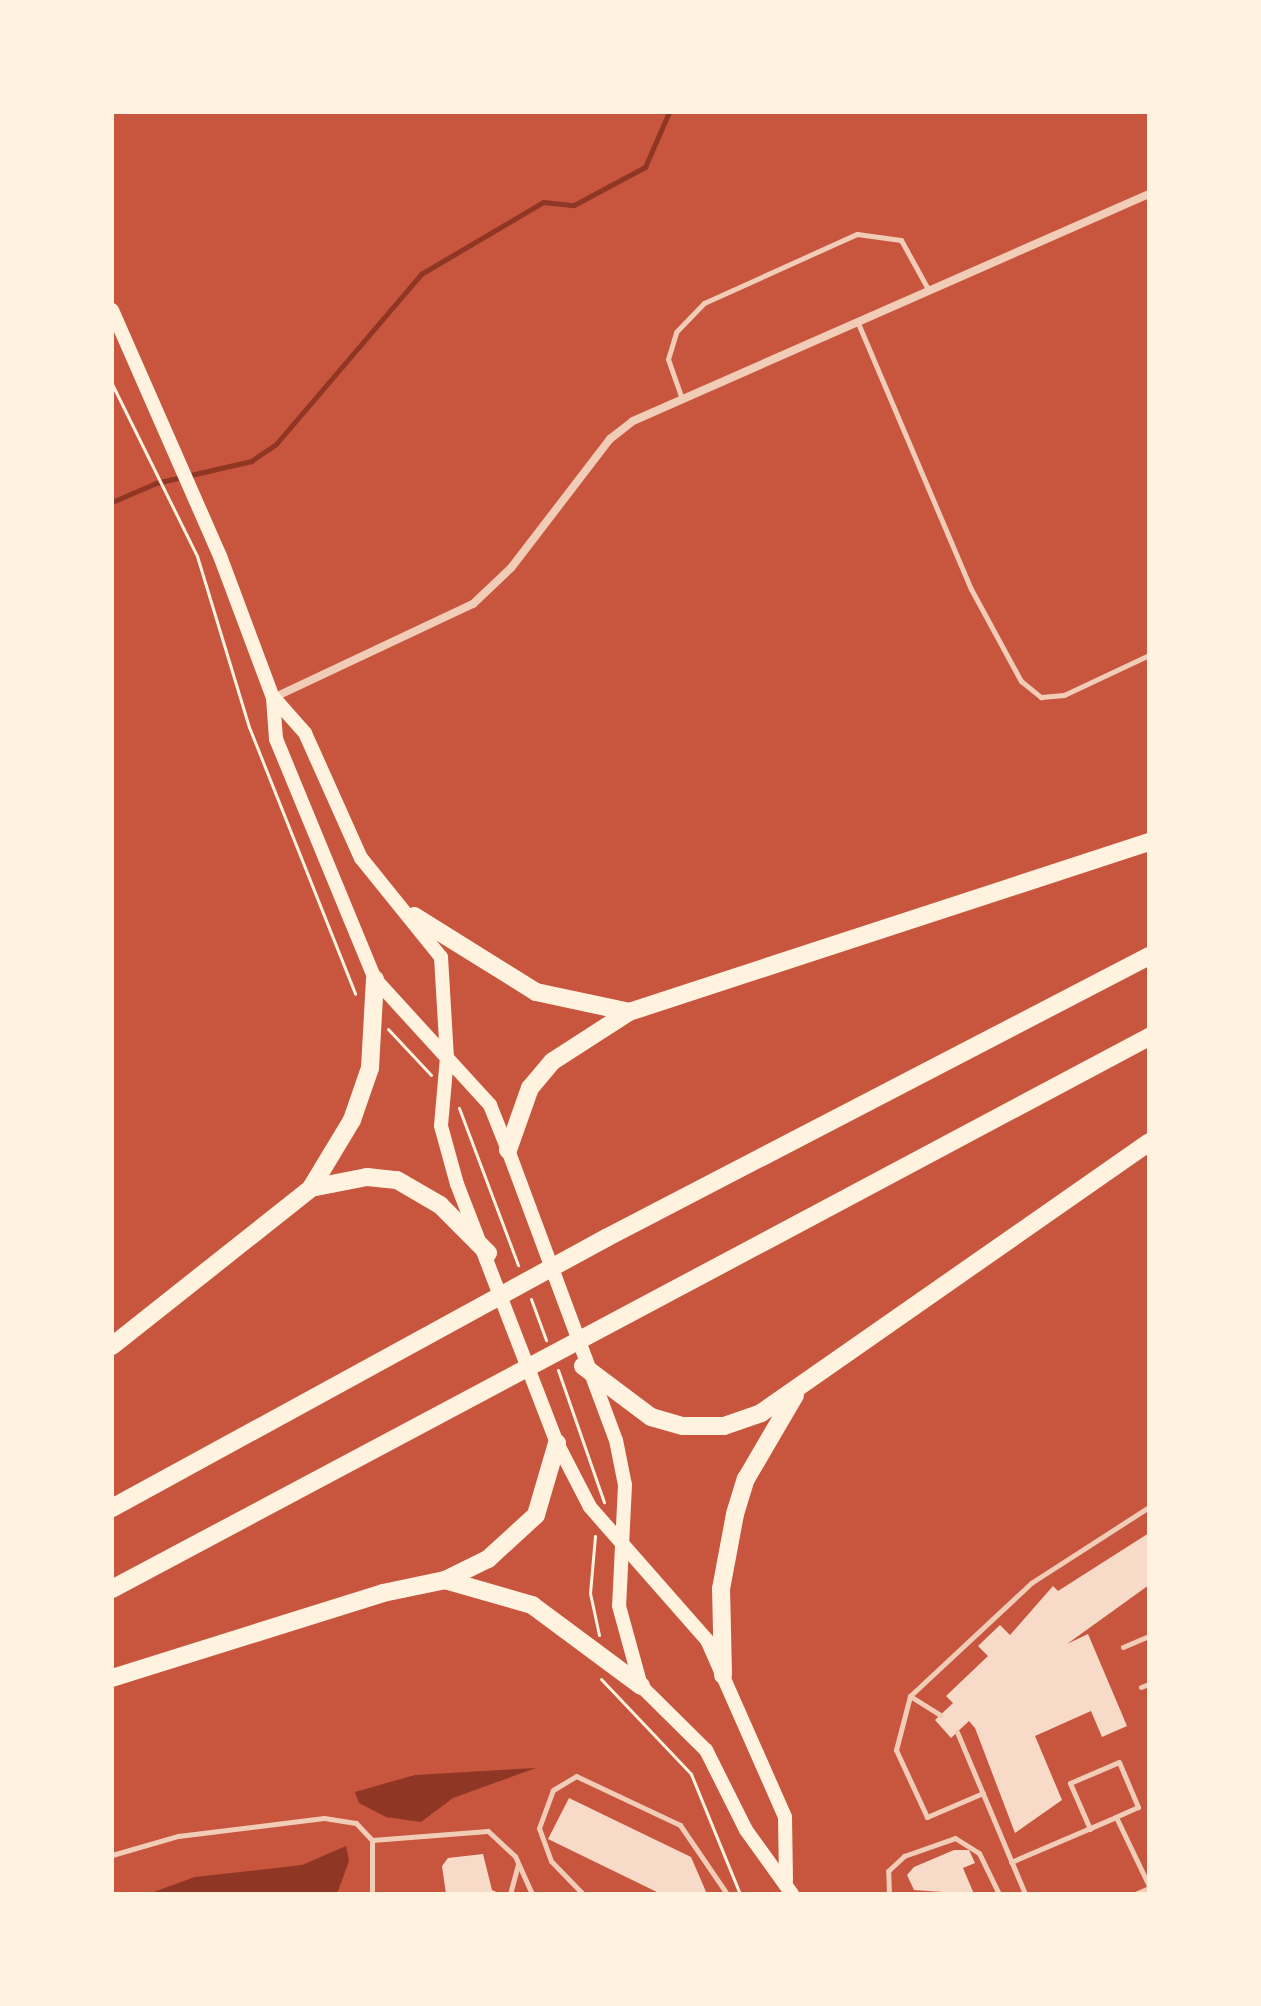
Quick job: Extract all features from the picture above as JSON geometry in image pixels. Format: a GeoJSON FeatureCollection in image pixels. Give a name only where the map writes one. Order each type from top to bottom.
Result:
{"type":"FeatureCollection","features":[{"type":"Feature","properties":{"kind":"highway"},"geometry":{"type":"LineString","coordinates":[[508,1150],[530,1088],[553,1061],[629,1012],[1149,842]]}},
{"type":"Feature","properties":{"kind":"highway"},"geometry":{"type":"LineString","coordinates":[[414,916],[536,992],[629,1012]]}},
{"type":"Feature","properties":{"kind":"highway"},"geometry":{"type":"LineString","coordinates":[[112,1508],[448,1322],[1149,956]]}},
{"type":"Feature","properties":{"kind":"highway"},"geometry":{"type":"LineString","coordinates":[[112,1346],[311,1188],[352,1120],[370,1068],[375,979]]}},
{"type":"Feature","properties":{"kind":"highway"},"geometry":{"type":"LineString","coordinates":[[112,1589],[474,1391],[1149,1037]]}},
{"type":"Feature","properties":{"kind":"highway"},"geometry":{"type":"LineString","coordinates":[[583,1366],[651,1417],[683,1426],[724,1426],[795,1395],[1149,1142]]}},
{"type":"Feature","properties":{"kind":"highway"},"geometry":{"type":"LineString","coordinates":[[311,1188],[367,1177],[397,1180],[440,1205],[488,1253]]}},
{"type":"Feature","properties":{"kind":"highway"},"geometry":{"type":"LineString","coordinates":[[723,1675],[721,1589],[735,1514],[746,1479],[795,1395]]}},
{"type":"Feature","properties":{"kind":"highway"},"geometry":{"type":"LineString","coordinates":[[112,1678],[383,1593],[445,1580],[524,1531],[536,1515],[557,1443]]}},
{"type":"Feature","properties":{"kind":"highway"},"geometry":{"type":"LineString","coordinates":[[445,1580],[532,1605],[641,1686]]}},
{"type":"Feature","properties":{"kind":"main road"},"geometry":{"type":"LineString","coordinates":[[112,310],[220,556],[273,698],[276,739],[375,979],[490,1105],[508,1150],[583,1366],[616,1440],[625,1485],[619,1606],[641,1686],[706,1750],[746,1830],[789,1888]]}},
{"type":"Feature","properties":{"kind":"main road"},"geometry":{"type":"LineString","coordinates":[[273,698],[305,733],[361,858],[414,916],[441,957],[447,1057],[441,1126],[557,1443],[590,1507],[622,1546],[686,1609],[723,1675],[785,1817],[789,1888]]}},
{"type":"Feature","properties":{"kind":"street"},"geometry":{"type":"LineString","coordinates":[[273,698],[473,604],[511,568],[610,439],[682,400],[1149,194]]}},
{"type":"Feature","properties":{"kind":"lane"},"geometry":{"type":"LineString","coordinates":[[682,400],[668,359],[676,332],[704,303],[857,234],[901,240],[929,291]]}},
{"type":"Feature","properties":{"kind":"lane"},"geometry":{"type":"LineString","coordinates":[[858,323],[971,589],[1021,681],[1041,697],[1064,695],[1149,655]]}},
{"type":"Feature","properties":{"kind":"lane"},"geometry":{"type":"LineString","coordinates":[[983,1793],[927,1817],[896,1750],[910,1696],[1031,1583],[1149,1507]]}},
{"type":"Feature","properties":{"kind":"lane"},"geometry":{"type":"LineString","coordinates":[[1123,1647],[1149,1636]]}},
{"type":"Feature","properties":{"kind":"lane"},"geometry":{"type":"LineString","coordinates":[[1141,1687],[1149,1684]]}},
{"type":"Feature","properties":{"kind":"lane"},"geometry":{"type":"LineString","coordinates":[[910,1696],[941,1715]]}},
{"type":"Feature","properties":{"kind":"lane"},"geometry":{"type":"LineString","coordinates":[[957,1732],[1025,1894]]}},
{"type":"Feature","properties":{"kind":"lane"},"geometry":{"type":"LineString","coordinates":[[1011,1862],[1090,1829],[1138,1807],[1119,1762],[1070,1783],[1090,1829]]}},
{"type":"Feature","properties":{"kind":"lane"},"geometry":{"type":"LineString","coordinates":[[583,1894],[551,1861],[539,1828],[553,1790],[576,1776],[680,1825],[727,1894]]}},
{"type":"Feature","properties":{"kind":"lane"},"geometry":{"type":"LineString","coordinates":[[1116,1817],[1149,1887],[1135,1894]]}},
{"type":"Feature","properties":{"kind":"lane"},"geometry":{"type":"LineString","coordinates":[[112,1855],[178,1836],[324,1818],[356,1823],[372,1840],[372,1894]]}},
{"type":"Feature","properties":{"kind":"lane"},"geometry":{"type":"LineString","coordinates":[[372,1840],[488,1831],[518,1863],[532,1894]]}},
{"type":"Feature","properties":{"kind":"lane"},"geometry":{"type":"LineString","coordinates":[[889,1894],[888,1871],[904,1856],[955,1838],[979,1853],[999,1894]]}},
{"type":"Feature","properties":{"kind":"lane"},"geometry":{"type":"LineString","coordinates":[[510,1894],[518,1863]]}},
{"type":"Feature","properties":{"kind":"path"},"geometry":{"type":"LineString","coordinates":[[112,384],[133,417],[197,556]]}},
{"type":"Feature","properties":{"kind":"shaded area"},"geometry":{"type":"Polygon","coordinates":[[[536,1768],[453,1798],[421,1822],[386,1817],[359,1803],[355,1792],[415,1775],[536,1768]]]}},
{"type":"Feature","properties":{"kind":"shaded area"},"geometry":{"type":"Polygon","coordinates":[[[346,1846],[349,1861],[337,1894],[148,1894],[195,1877],[302,1865],[346,1846]]]}},
{"type":"Feature","properties":{"kind":"building"},"geometry":{"type":"Polygon","coordinates":[[[1149,1533],[1149,1585],[1067,1644],[1088,1634],[1127,1726],[1102,1737],[1091,1711],[1035,1736],[1062,1800],[1015,1833],[975,1728],[969,1721],[951,1738],[935,1720],[953,1703],[946,1696],[988,1656],[978,1646],[1000,1625],[1010,1635],[1053,1586],[1058,1591],[1149,1533]]]}},
{"type":"Feature","properties":{"kind":"building"},"geometry":{"type":"Polygon","coordinates":[[[569,1798],[691,1857],[707,1894],[661,1894],[548,1839],[569,1798]]]}},
{"type":"Feature","properties":{"kind":"building"},"geometry":{"type":"Polygon","coordinates":[[[954,1850],[969,1850],[975,1863],[963,1868],[974,1894],[914,1890],[907,1875],[914,1867],[954,1850]]]}},
{"type":"Feature","properties":{"kind":"building"},"geometry":{"type":"Polygon","coordinates":[[[483,1854],[492,1890],[501,1894],[446,1894],[442,1866],[448,1858],[483,1854]]]}},
{"type":"Feature","properties":{"kind":"waterway"},"geometry":{"type":"LineString","coordinates":[[112,502],[156,483],[251,461],[276,444],[421,274],[543,202],[574,205],[645,167],[669,112]]}}]}
